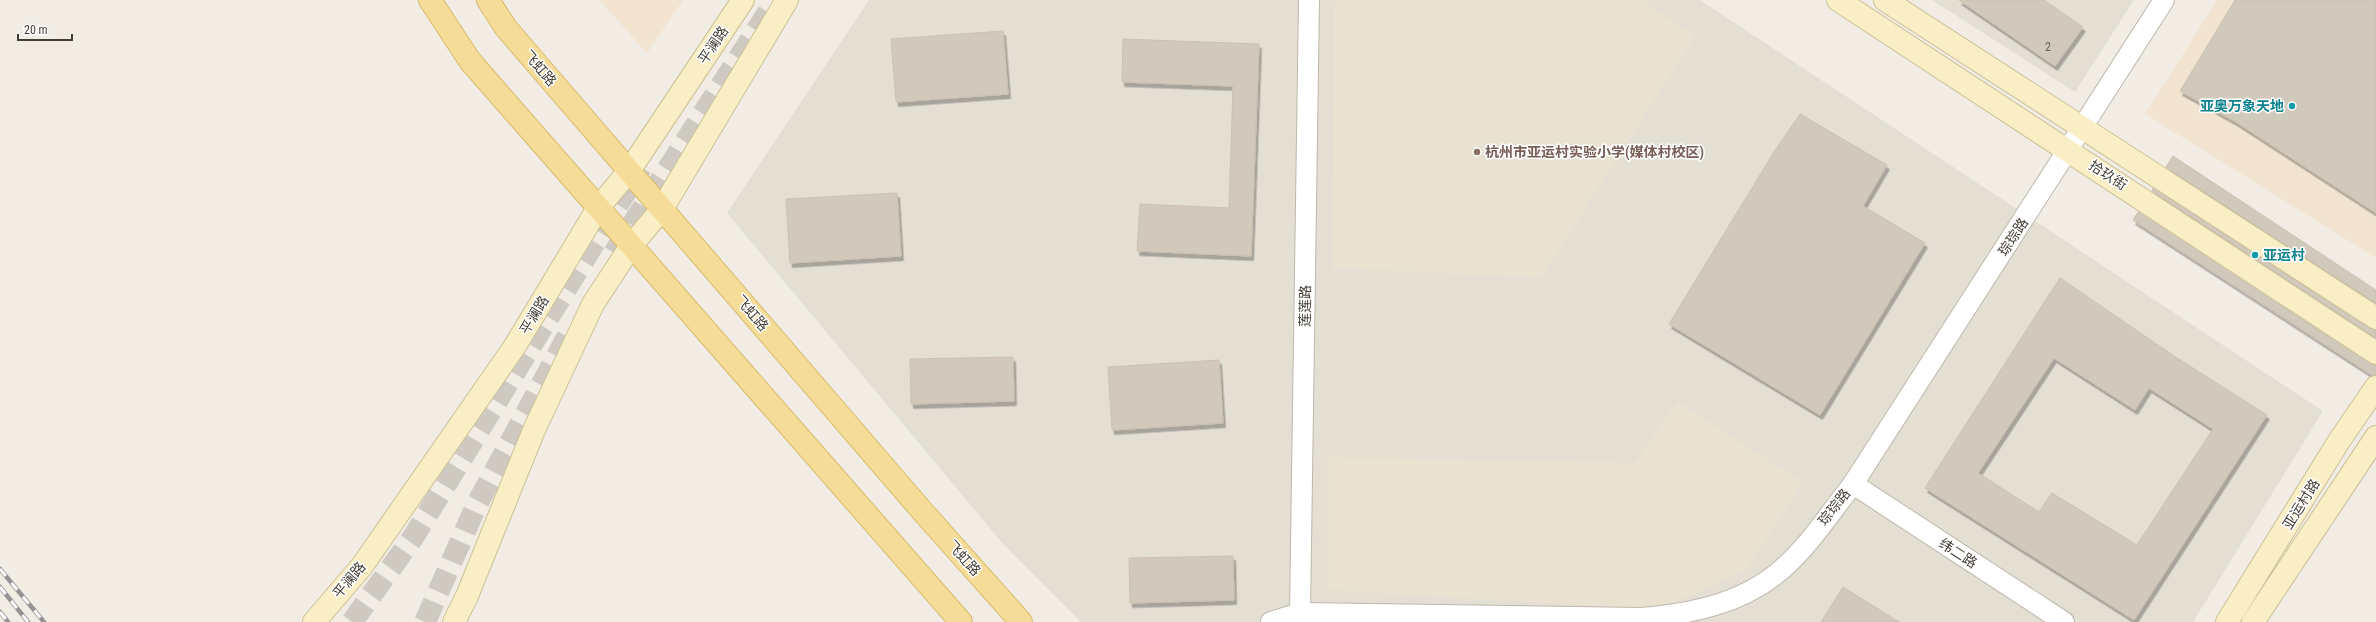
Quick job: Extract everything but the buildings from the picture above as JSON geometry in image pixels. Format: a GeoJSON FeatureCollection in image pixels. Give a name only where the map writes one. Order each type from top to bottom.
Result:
{"type":"FeatureCollection","features":[{"type":"Feature","properties":{"kind":"main road"},"geometry":{"type":"LineString","coordinates":[[430,0],[470,61],[961,622]]}},
{"type":"Feature","properties":{"kind":"main road","name":"飞虹路"},"geometry":{"type":"LineString","coordinates":[[488,0],[506,28],[918,506],[1021,622]]}},
{"type":"Feature","properties":{"kind":"main road","name":"平澜路"},"geometry":{"type":"LineString","coordinates":[[314,622],[362,566],[515,346],[598,208],[629,171],[743,0]]}},
{"type":"Feature","properties":{"kind":"main road"},"geometry":{"type":"LineString","coordinates":[[454,622],[467,596],[534,430],[589,311],[631,246],[662,209],[787,0]]}},
{"type":"Feature","properties":{"kind":"main road","name":"拾玖街"},"geometry":{"type":"LineString","coordinates":[[1838,0],[2069,150],[2376,353]]}},
{"type":"Feature","properties":{"kind":"main road","name":"拾玖街"},"geometry":{"type":"LineString","coordinates":[[1885,0],[2376,318]]}},
{"type":"Feature","properties":{"kind":"main road","name":"亚运村路"},"geometry":{"type":"LineString","coordinates":[[2227,622],[2376,387]]}},
{"type":"Feature","properties":{"kind":"main road","name":"亚运村路"},"geometry":{"type":"LineString","coordinates":[[2253,622],[2376,437]]}},
{"type":"Feature","properties":{"kind":"street","name":"莲莲路"},"geometry":{"type":"LineString","coordinates":[[1300,613],[1308,0]]}},
{"type":"Feature","properties":{"kind":"street","name":"琮琮路"},"geometry":{"type":"LineString","coordinates":[[1271,622],[1300,613],[1640,618],[1697,611],[1729,601],[1780,571],[1800,552],[1853,484],[2083,129],[2164,0]]}},
{"type":"Feature","properties":{"kind":"street","name":"纬二路"},"geometry":{"type":"LineString","coordinates":[[1853,484],[2064,622]]}},
{"type":"Feature","properties":{"kind":"shaded area"},"geometry":{"type":"Polygon","coordinates":[[[599,0],[683,0],[647,53],[599,0]]]}},
{"type":"Feature","properties":{"kind":"shaded area"},"geometry":{"type":"Polygon","coordinates":[[[869,0],[1700,0],[2323,411],[2193,622],[1081,622],[1004,545],[727,213],[869,0]]]}},
{"type":"Feature","properties":{"kind":"shaded area","name":"杭州市亚运村实验小学(媒体村校区)"},"geometry":{"type":"Polygon","coordinates":[[[1335,0],[1642,0],[1695,36],[1541,278],[1332,268],[1335,0]]]}},
{"type":"Feature","properties":{"kind":"shaded area"},"geometry":{"type":"Polygon","coordinates":[[[1932,0],[2134,0],[2075,92],[1932,0]]]}},
{"type":"Feature","properties":{"kind":"shaded area","name":"亚奥万象天地"},"geometry":{"type":"Polygon","coordinates":[[[2217,0],[2376,0],[2376,258],[2145,114],[2217,0]]]}},
{"type":"Feature","properties":{"kind":"shaded area"},"geometry":{"type":"Polygon","coordinates":[[[1677,402],[1803,482],[1746,570],[1659,610],[1328,590],[1329,457],[1634,463],[1677,402]]]}},
{"type":"Feature","properties":{"kind":"tunnel"},"geometry":{"type":"LineString","coordinates":[[614,253],[769,11]]}},
{"type":"Feature","properties":{"kind":"tunnel"},"geometry":{"type":"LineString","coordinates":[[352,622],[414,536],[641,167]]}},
{"type":"Feature","properties":{"kind":"tunnel"},"geometry":{"type":"LineString","coordinates":[[425,622],[477,504],[570,332]]}},
{"type":"Feature","properties":{"kind":"railway"},"geometry":{"type":"LineString","coordinates":[[0,569],[44,622]]}},
{"type":"Feature","properties":{"kind":"railway"},"geometry":{"type":"LineString","coordinates":[[0,587],[28,622]]}},
{"type":"Feature","properties":{"kind":"railway"},"geometry":{"type":"LineString","coordinates":[[0,612],[8,622]]}},
{"type":"Feature","properties":{"kind":"place","name":"亚奥万象天地"},"geometry":{"type":"Point","coordinates":[2292,106]}},
{"type":"Feature","properties":{"kind":"place","name":"杭州市亚运村实验小学(媒体村校区)"},"geometry":{"type":"Point","coordinates":[1477,152]}},
{"type":"Feature","properties":{"kind":"place","name":"亚运村"},"geometry":{"type":"Point","coordinates":[2255,255]}}]}
